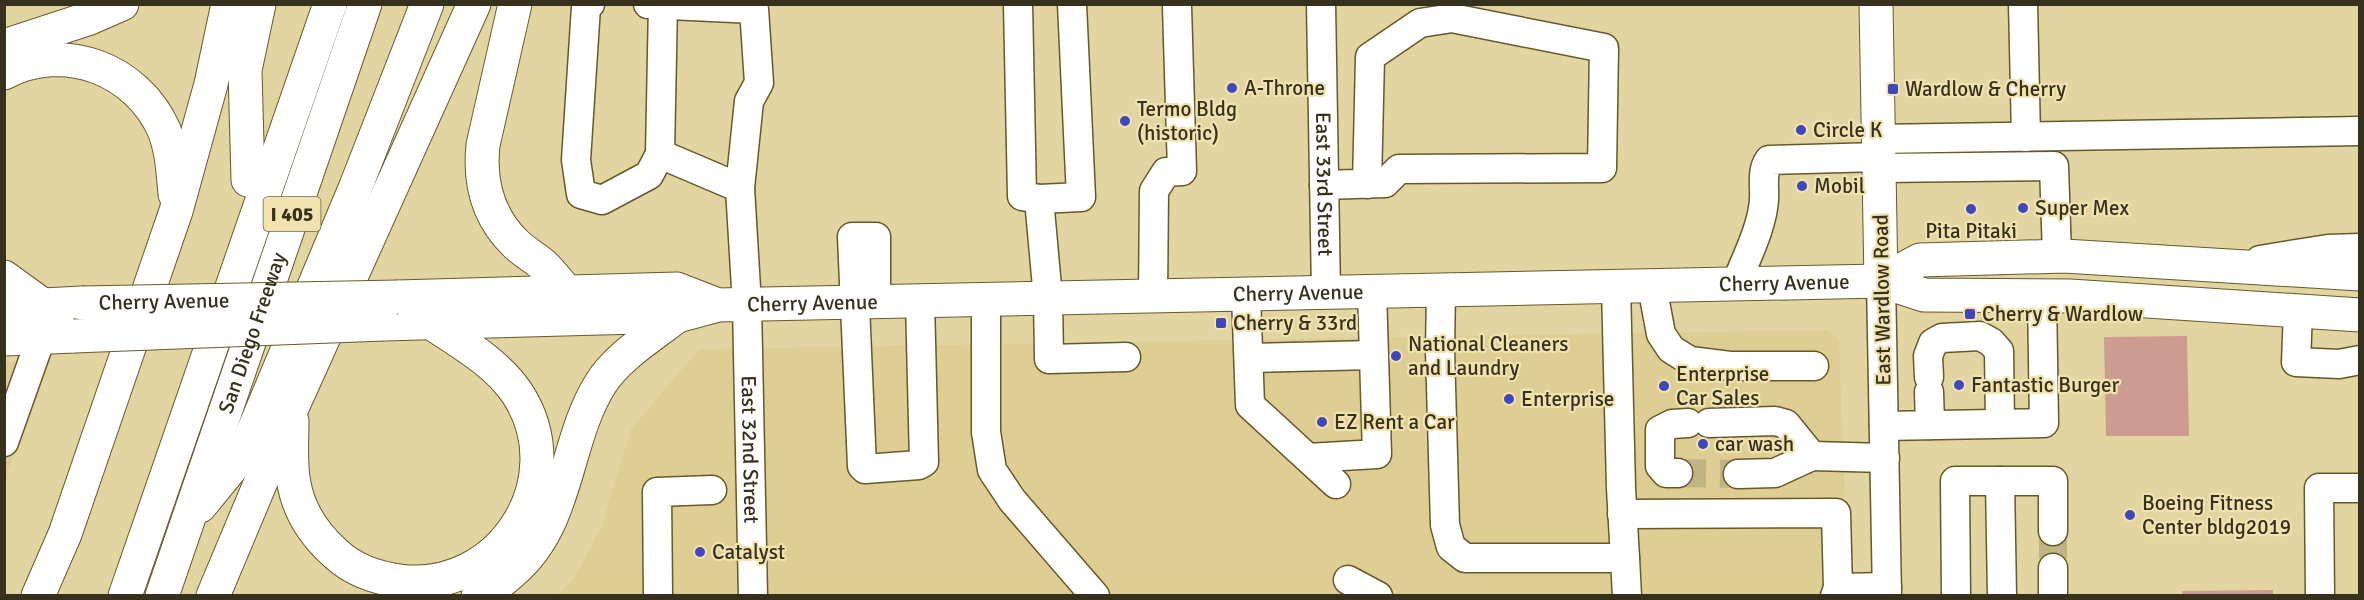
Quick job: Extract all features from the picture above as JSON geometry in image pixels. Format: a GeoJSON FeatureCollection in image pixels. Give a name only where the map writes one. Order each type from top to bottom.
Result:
{"type":"FeatureCollection","features":[{"type":"Feature","properties":{"kind":"main road"},"geometry":{"type":"LineString","coordinates":[[4,46],[90,18],[122,4]]}},
{"type":"Feature","properties":{"kind":"main road"},"geometry":{"type":"LineString","coordinates":[[38,596],[65,534],[176,211],[211,84],[228,4]]}},
{"type":"Feature","properties":{"kind":"main road"},"geometry":{"type":"LineString","coordinates":[[248,180],[245,70],[259,4]]}},
{"type":"Feature","properties":{"kind":"main road","name":"I 405"},"geometry":{"type":"LineString","coordinates":[[105,596],[308,4]]}},
{"type":"Feature","properties":{"kind":"main road"},"geometry":{"type":"LineString","coordinates":[[125,596],[330,4]]}},
{"type":"Feature","properties":{"kind":"main road","name":"San Diego Freeway"},"geometry":{"type":"LineString","coordinates":[[162,596],[365,4]]}},
{"type":"Feature","properties":{"kind":"main road"},"geometry":{"type":"LineString","coordinates":[[188,521],[245,452],[356,186],[427,4]]}},
{"type":"Feature","properties":{"kind":"main road"},"geometry":{"type":"LineString","coordinates":[[213,596],[291,410],[474,4]]}},
{"type":"Feature","properties":{"kind":"main road"},"geometry":{"type":"LineString","coordinates":[[515,4],[483,145],[481,164],[483,183],[494,217],[505,233],[542,264],[567,292]]}},
{"type":"Feature","properties":{"kind":"main road","name":"East Wardlow Road"},"geometry":{"type":"LineString","coordinates":[[1876,4],[1881,281]]}},
{"type":"Feature","properties":{"kind":"main road"},"geometry":{"type":"LineString","coordinates":[[4,73],[28,64],[52,59],[74,60],[97,66],[133,87],[156,114],[165,132],[172,158],[176,211]]}},
{"type":"Feature","properties":{"kind":"main road","name":"Cherry Avenue"},"geometry":{"type":"LineString","coordinates":[[1881,281],[1920,260],[2057,256],[2360,274]]}},
{"type":"Feature","properties":{"kind":"main road"},"geometry":{"type":"LineString","coordinates":[[4,277],[44,306]]}},
{"type":"Feature","properties":{"kind":"main road","name":"Cherry Avenue"},"geometry":{"type":"LineString","coordinates":[[4,307],[82,303],[391,310],[430,322],[677,316],[732,305],[1881,281],[1924,295],[2042,296],[2360,315]]}},
{"type":"Feature","properties":{"kind":"main road","name":"Cherry Avenue"},"geometry":{"type":"LineString","coordinates":[[4,339],[74,336],[391,310],[567,292],[677,289],[732,305]]}},
{"type":"Feature","properties":{"kind":"main road"},"geometry":{"type":"LineString","coordinates":[[478,596],[500,584],[519,567],[543,537],[556,508],[586,414],[602,381],[612,368],[677,316]]}},
{"type":"Feature","properties":{"kind":"main road"},"geometry":{"type":"LineString","coordinates":[[291,410],[293,484],[298,500],[314,531],[340,557],[369,574],[407,582],[442,580],[477,566],[504,544],[525,513],[536,479],[536,444],[526,409],[507,380],[495,367],[430,322]]}},
{"type":"Feature","properties":{"kind":"main road"},"geometry":{"type":"LineString","coordinates":[[138,596],[182,461],[220,424]]}},
{"type":"Feature","properties":{"kind":"main road"},"geometry":{"type":"LineString","coordinates":[[50,596],[65,534]]}},
{"type":"Feature","properties":{"kind":"street"},"geometry":{"type":"LineString","coordinates":[[590,4],[586,7],[576,160],[581,194],[602,200],[649,175],[660,154],[658,5]]}},
{"type":"Feature","properties":{"kind":"street"},"geometry":{"type":"LineString","coordinates":[[1018,4],[1022,196],[1039,199],[1081,197],[1072,4]]}},
{"type":"Feature","properties":{"kind":"street","name":"East 33rd Street"},"geometry":{"type":"LineString","coordinates":[[1321,4],[1326,292]]}},
{"type":"Feature","properties":{"kind":"street"},"geometry":{"type":"LineString","coordinates":[[2023,4],[2026,137]]}},
{"type":"Feature","properties":{"kind":"street","name":"East 32nd Street"},"geometry":{"type":"LineString","coordinates":[[658,5],[754,9],[759,83],[749,101],[732,305],[753,596]]}},
{"type":"Feature","properties":{"kind":"street"},"geometry":{"type":"LineString","coordinates":[[1154,296],[1154,191],[1166,172],[1182,171],[1177,7]]}},
{"type":"Feature","properties":{"kind":"street"},"geometry":{"type":"LineString","coordinates":[[1324,185],[1367,184],[1385,183],[1399,169],[1602,168],[1604,48],[1452,18],[1420,23],[1370,57],[1367,184]]}},
{"type":"Feature","properties":{"kind":"street"},"geometry":{"type":"LineString","coordinates":[[1736,284],[1761,217],[1764,202],[1765,166],[1769,160],[1879,155],[2026,137],[2360,130]]}},
{"type":"Feature","properties":{"kind":"street"},"geometry":{"type":"LineString","coordinates":[[660,154],[740,188]]}},
{"type":"Feature","properties":{"kind":"street"},"geometry":{"type":"LineString","coordinates":[[1879,155],[2054,166],[2057,256]]}},
{"type":"Feature","properties":{"kind":"street"},"geometry":{"type":"LineString","coordinates":[[1039,199],[1048,298],[1049,358],[1126,357]]}},
{"type":"Feature","properties":{"kind":"street","name":"Cherry Avenue"},"geometry":{"type":"LineString","coordinates":[[2223,266],[2328,249],[2360,248]]}},
{"type":"Feature","properties":{"kind":"street","name":"East Wardlow Road"},"geometry":{"type":"LineString","coordinates":[[1881,281],[1887,591]]}},
{"type":"Feature","properties":{"kind":"street"},"geometry":{"type":"LineString","coordinates":[[1652,286],[1661,334],[1671,349],[1690,361],[1730,366],[1814,366]]}},
{"type":"Feature","properties":{"kind":"street"},"geometry":{"type":"LineString","coordinates":[[1616,287],[1627,596]]}},
{"type":"Feature","properties":{"kind":"street"},"geometry":{"type":"LineString","coordinates":[[1441,290],[1440,351],[1445,525],[1451,547],[1465,558],[1625,558]]}},
{"type":"Feature","properties":{"kind":"street"},"geometry":{"type":"LineString","coordinates":[[1308,458],[1377,454],[1372,291]]}},
{"type":"Feature","properties":{"kind":"street"},"geometry":{"type":"LineString","coordinates":[[1246,294],[1250,405],[1336,484]]}},
{"type":"Feature","properties":{"kind":"street"},"geometry":{"type":"LineString","coordinates":[[1884,426],[2044,423],[2042,296]]}},
{"type":"Feature","properties":{"kind":"street"},"geometry":{"type":"LineString","coordinates":[[986,300],[986,432],[992,470],[1012,500],[1095,596]]}},
{"type":"Feature","properties":{"kind":"street"},"geometry":{"type":"LineString","coordinates":[[865,302],[862,466],[865,469],[919,465],[924,462],[920,301]]}},
{"type":"Feature","properties":{"kind":"street"},"geometry":{"type":"LineString","coordinates":[[2298,311],[2296,362],[2339,364],[2360,360]]}},
{"type":"Feature","properties":{"kind":"street"},"geometry":{"type":"LineString","coordinates":[[1930,425],[1928,356],[1933,343],[1942,338],[1980,336],[1991,342],[1999,351],[2000,423]]}},
{"type":"Feature","properties":{"kind":"street"},"geometry":{"type":"LineString","coordinates":[[4,442],[40,338]]}},
{"type":"Feature","properties":{"kind":"street"},"geometry":{"type":"LineString","coordinates":[[1249,358],[1374,356]]}},
{"type":"Feature","properties":{"kind":"street"},"geometry":{"type":"LineString","coordinates":[[1678,473],[1666,473],[1659,466],[1660,430],[1672,424],[1775,421],[1786,424],[1812,456]]}},
{"type":"Feature","properties":{"kind":"street"},"geometry":{"type":"LineString","coordinates":[[1738,474],[1776,473],[1812,456],[1885,458]]}},
{"type":"Feature","properties":{"kind":"street"},"geometry":{"type":"LineString","coordinates":[[1956,596],[1955,480],[2052,481],[2053,531]]}},
{"type":"Feature","properties":{"kind":"street"},"geometry":{"type":"LineString","coordinates":[[2000,481],[2002,596]]}},
{"type":"Feature","properties":{"kind":"street"},"geometry":{"type":"LineString","coordinates":[[2320,596],[2319,488],[2360,488]]}},
{"type":"Feature","properties":{"kind":"street"},"geometry":{"type":"LineString","coordinates":[[658,596],[657,492],[712,490]]}},
{"type":"Feature","properties":{"kind":"street"},"geometry":{"type":"LineString","coordinates":[[1622,501],[1836,513],[1836,592],[1887,591]]}},
{"type":"Feature","properties":{"kind":"street"},"geometry":{"type":"LineString","coordinates":[[1348,580],[1378,596]]}},
{"type":"Feature","properties":{"kind":"shaded area"},"geometry":{"type":"Polygon","coordinates":[[[1828,330],[1839,340],[1848,595],[557,596],[575,577],[601,528],[631,429],[699,349],[1828,330]]]}},
{"type":"Feature","properties":{"kind":"shaded area"},"geometry":{"type":"Polygon","coordinates":[[[2187,336],[2189,436],[2106,436],[2104,337],[2187,336]]]}},
{"type":"Feature","properties":{"kind":"shaded area"},"geometry":{"type":"Polygon","coordinates":[[[50,360],[5,479],[5,362],[50,360]]]}},
{"type":"Feature","properties":{"kind":"shaded area"},"geometry":{"type":"Polygon","coordinates":[[[2273,590],[2273,595],[2182,595],[2182,591],[2273,590]]]}},
{"type":"Feature","properties":{"kind":"tunnel"},"geometry":{"type":"LineString","coordinates":[[1678,473],[1738,474]]}},
{"type":"Feature","properties":{"kind":"tunnel"},"geometry":{"type":"LineString","coordinates":[[2053,531],[2053,568]]}},
{"type":"Feature","properties":{"kind":"place","name":"A-Throne"},"geometry":{"type":"Point","coordinates":[1232,88]}},
{"type":"Feature","properties":{"kind":"place","name":"Wardlow & Cherry"},"geometry":{"type":"Point","coordinates":[1893,89]}},
{"type":"Feature","properties":{"kind":"place","name":"Termo Bldg (historic)"},"geometry":{"type":"Point","coordinates":[1125,121]}},
{"type":"Feature","properties":{"kind":"place","name":"Circle K"},"geometry":{"type":"Point","coordinates":[1801,130]}},
{"type":"Feature","properties":{"kind":"place","name":"Mobil"},"geometry":{"type":"Point","coordinates":[1802,186]}},
{"type":"Feature","properties":{"kind":"place","name":"Super Mex"},"geometry":{"type":"Point","coordinates":[2023,208]}},
{"type":"Feature","properties":{"kind":"place","name":"Pita Pitaki"},"geometry":{"type":"Point","coordinates":[1971,209]}},
{"type":"Feature","properties":{"kind":"place","name":"Cherry & Wardlow"},"geometry":{"type":"Point","coordinates":[1970,314]}},
{"type":"Feature","properties":{"kind":"place","name":"Cherry & 33rd"},"geometry":{"type":"Point","coordinates":[1221,323]}},
{"type":"Feature","properties":{"kind":"place","name":"National Cleaners and Laundry"},"geometry":{"type":"Point","coordinates":[1396,356]}},
{"type":"Feature","properties":{"kind":"place","name":"Fantastic Burger"},"geometry":{"type":"Point","coordinates":[1959,385]}},
{"type":"Feature","properties":{"kind":"place","name":"Enterprise Car Sales"},"geometry":{"type":"Point","coordinates":[1664,386]}},
{"type":"Feature","properties":{"kind":"place","name":"Enterprise"},"geometry":{"type":"Point","coordinates":[1509,399]}},
{"type":"Feature","properties":{"kind":"place","name":"EZ Rent a Car"},"geometry":{"type":"Point","coordinates":[1322,422]}},
{"type":"Feature","properties":{"kind":"place","name":"car wash"},"geometry":{"type":"Point","coordinates":[1703,444]}},
{"type":"Feature","properties":{"kind":"place","name":"Boeing Fitness Center bldg2019"},"geometry":{"type":"Point","coordinates":[2130,515]}},
{"type":"Feature","properties":{"kind":"place","name":"Catalyst"},"geometry":{"type":"Point","coordinates":[700,552]}}]}
